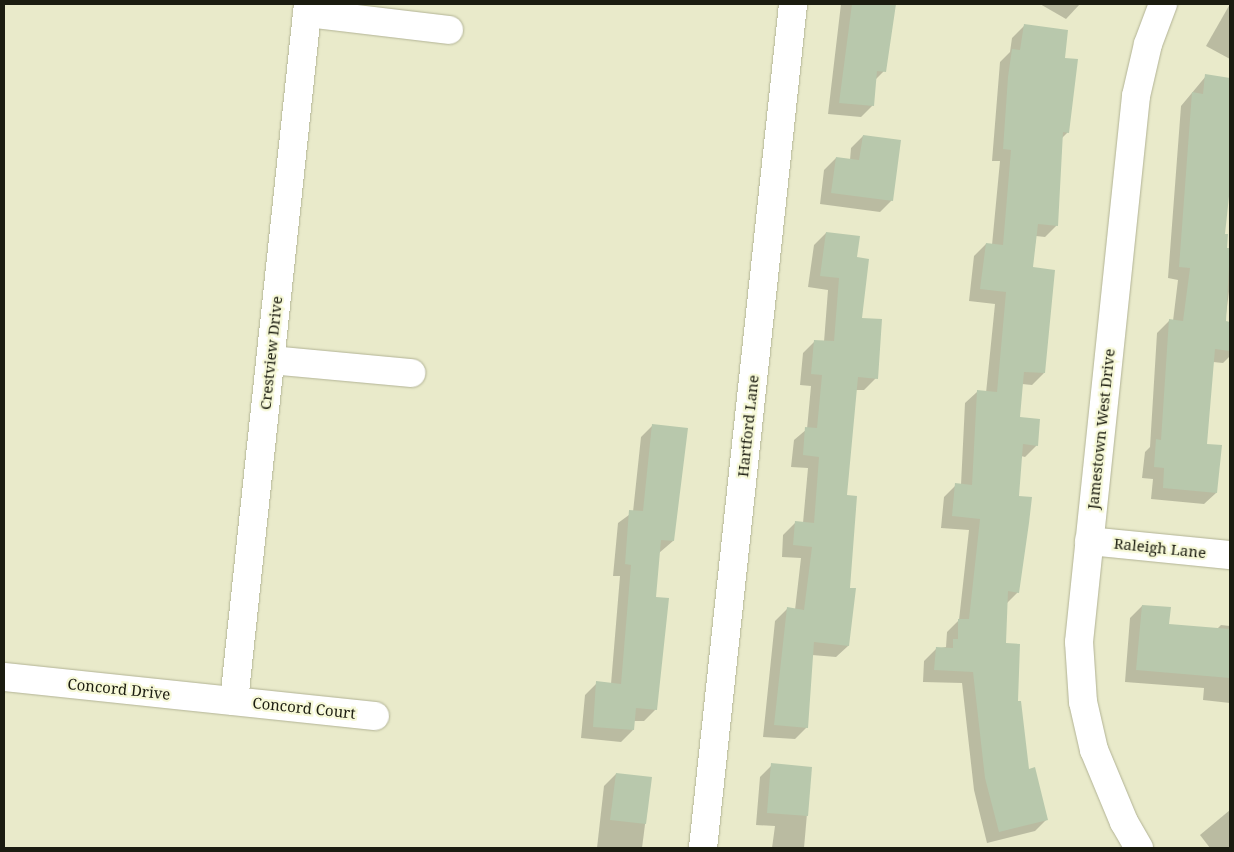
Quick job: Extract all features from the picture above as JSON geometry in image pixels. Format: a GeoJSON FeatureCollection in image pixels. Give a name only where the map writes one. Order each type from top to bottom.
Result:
{"type":"FeatureCollection","features":[{"type":"Feature","properties":{"kind":"street","name":"Hartford Lane"},"geometry":{"type":"LineString","coordinates":[[703,848],[793,4]]}},
{"type":"Feature","properties":{"kind":"street","name":"Jamestown West Drive"},"geometry":{"type":"LineString","coordinates":[[1139,848],[1124,822],[1094,750],[1083,702],[1079,642],[1136,96],[1148,44],[1163,4]]}},
{"type":"Feature","properties":{"kind":"street"},"geometry":{"type":"LineString","coordinates":[[307,8],[448,30]]}},
{"type":"Feature","properties":{"kind":"street","name":"Crestview Drive"},"geometry":{"type":"LineString","coordinates":[[234,701],[307,8]]}},
{"type":"Feature","properties":{"kind":"street"},"geometry":{"type":"LineString","coordinates":[[271,360],[411,373]]}},
{"type":"Feature","properties":{"kind":"street","name":"Raleigh Lane"},"geometry":{"type":"LineString","coordinates":[[1089,541],[1230,555]]}},
{"type":"Feature","properties":{"kind":"street","name":"Concord Drive"},"geometry":{"type":"LineString","coordinates":[[4,677],[234,701]]}},
{"type":"Feature","properties":{"kind":"street","name":"Concord Court"},"geometry":{"type":"LineString","coordinates":[[234,701],[375,716]]}},
{"type":"Feature","properties":{"kind":"building"},"geometry":{"type":"Polygon","coordinates":[[[852,4],[896,4],[886,72],[877,71],[874,106],[839,103],[852,4]]]}},
{"type":"Feature","properties":{"kind":"building"},"geometry":{"type":"Polygon","coordinates":[[[1024,24],[1068,30],[1065,58],[1078,59],[1069,133],[1063,132],[1058,226],[1038,224],[1033,267],[1055,270],[1045,373],[1024,372],[1020,417],[1040,419],[1038,446],[1023,444],[1019,496],[1032,497],[1019,593],[1008,591],[1006,643],[1020,644],[1018,701],[1021,701],[1029,769],[1035,767],[1048,820],[999,832],[985,778],[973,672],[934,670],[936,647],[953,648],[953,639],[958,639],[958,619],[969,619],[980,519],[952,516],[955,483],[972,485],[977,390],[997,392],[1006,292],[980,289],[986,243],[1003,245],[1011,150],[1003,149],[1008,77],[1012,49],[1020,50],[1024,24]]]}},
{"type":"Feature","properties":{"kind":"building"},"geometry":{"type":"Polygon","coordinates":[[[1205,74],[1230,78],[1230,187],[1225,234],[1228,234],[1227,248],[1230,248],[1226,321],[1230,322],[1230,351],[1215,349],[1207,444],[1222,445],[1217,493],[1163,488],[1164,468],[1154,467],[1156,439],[1161,440],[1169,319],[1183,321],[1190,268],[1179,267],[1192,92],[1203,94],[1205,74]]]}},
{"type":"Feature","properties":{"kind":"building"},"geometry":{"type":"Polygon","coordinates":[[[863,135],[901,140],[893,201],[831,193],[836,157],[859,160],[863,135]]]}},
{"type":"Feature","properties":{"kind":"building"},"geometry":{"type":"Polygon","coordinates":[[[826,232],[860,236],[857,257],[869,259],[862,318],[882,319],[878,379],[858,377],[847,495],[857,496],[850,588],[856,588],[849,646],[814,642],[808,728],[774,725],[787,607],[804,610],[812,547],[793,545],[795,521],[814,523],[819,457],[803,455],[805,427],[817,428],[822,375],[811,374],[814,340],[834,341],[839,278],[820,276],[826,232]]]}},
{"type":"Feature","properties":{"kind":"building"},"geometry":{"type":"Polygon","coordinates":[[[652,424],[688,428],[674,541],[661,540],[656,597],[669,598],[657,710],[636,708],[634,730],[593,727],[596,681],[621,684],[631,565],[625,564],[629,510],[643,511],[652,424]]]}},
{"type":"Feature","properties":{"kind":"building"},"geometry":{"type":"Polygon","coordinates":[[[1142,605],[1171,607],[1169,624],[1230,629],[1230,678],[1136,670],[1142,605]]]}},
{"type":"Feature","properties":{"kind":"building"},"geometry":{"type":"Polygon","coordinates":[[[771,763],[812,767],[808,816],[767,813],[771,763]]]}},
{"type":"Feature","properties":{"kind":"building"},"geometry":{"type":"Polygon","coordinates":[[[616,773],[652,777],[646,824],[610,820],[616,773]]]}}]}
